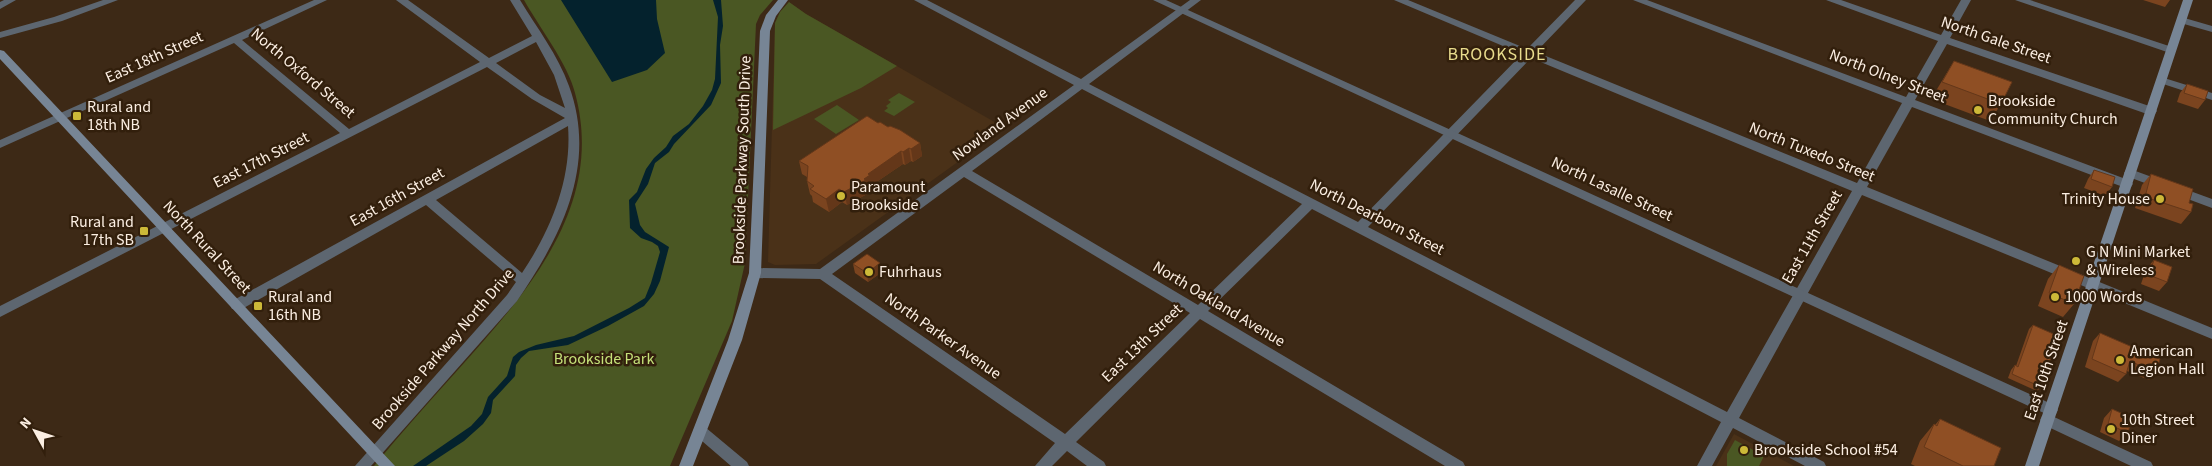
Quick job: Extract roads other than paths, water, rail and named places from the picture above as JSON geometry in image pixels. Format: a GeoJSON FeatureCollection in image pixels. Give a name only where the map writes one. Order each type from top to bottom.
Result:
{"type":"FeatureCollection","features":[{"type":"Feature","properties":{"kind":"main road","name":"Brookside Parkway South Drive"},"geometry":{"type":"LineString","coordinates":[[686,466],[735,340],[755,273],[765,30],[770,15],[783,0]]}},
{"type":"Feature","properties":{"kind":"main road","name":"East 10th Street"},"geometry":{"type":"LineString","coordinates":[[2032,466],[2188,0]]}},
{"type":"Feature","properties":{"kind":"main road","name":"North Rural Street"},"geometry":{"type":"LineString","coordinates":[[0,53],[387,465]]}},
{"type":"Feature","properties":{"kind":"street"},"geometry":{"type":"LineString","coordinates":[[0,6],[11,0]]}},
{"type":"Feature","properties":{"kind":"street"},"geometry":{"type":"LineString","coordinates":[[0,35],[58,19],[113,0]]}},
{"type":"Feature","properties":{"kind":"street","name":"East 18th Street"},"geometry":{"type":"LineString","coordinates":[[0,144],[322,0]]}},
{"type":"Feature","properties":{"kind":"street"},"geometry":{"type":"LineString","coordinates":[[401,0],[536,97],[574,118]]}},
{"type":"Feature","properties":{"kind":"street","name":"Brookside Parkway North Drive"},"geometry":{"type":"LineString","coordinates":[[362,466],[524,282],[543,252],[571,181],[575,145],[574,118],[565,88],[538,37],[515,0]]}},
{"type":"Feature","properties":{"kind":"street","name":"North Dearborn Street"},"geometry":{"type":"LineString","coordinates":[[919,0],[1818,466]]}},
{"type":"Feature","properties":{"kind":"street","name":"North Lasalle Street"},"geometry":{"type":"LineString","coordinates":[[1158,0],[1799,294],[2049,415],[2146,466]]}},
{"type":"Feature","properties":{"kind":"street","name":"Nowland Avenue"},"geometry":{"type":"LineString","coordinates":[[823,274],[1196,0]]}},
{"type":"Feature","properties":{"kind":"street","name":"North Tuxedo Street"},"geometry":{"type":"LineString","coordinates":[[1399,0],[2212,334]]}},
{"type":"Feature","properties":{"kind":"street"},"geometry":{"type":"LineString","coordinates":[[1359,228],[1581,0]]}},
{"type":"Feature","properties":{"kind":"street","name":"North Olney Street"},"geometry":{"type":"LineString","coordinates":[[1638,0],[1909,102],[2128,178],[2212,204]]}},
{"type":"Feature","properties":{"kind":"street","name":"North Gale Street"},"geometry":{"type":"LineString","coordinates":[[1831,0],[2151,111]]}},
{"type":"Feature","properties":{"kind":"street","name":"East 11th Street"},"geometry":{"type":"LineString","coordinates":[[1704,466],[1966,0]]}},
{"type":"Feature","properties":{"kind":"street"},"geometry":{"type":"LineString","coordinates":[[2020,0],[2171,50]]}},
{"type":"Feature","properties":{"kind":"street"},"geometry":{"type":"LineString","coordinates":[[2182,20],[2212,29]]}},
{"type":"Feature","properties":{"kind":"street","name":"East 17th Street"},"geometry":{"type":"LineString","coordinates":[[0,312],[538,37]]}},
{"type":"Feature","properties":{"kind":"street","name":"North Oxford Street"},"geometry":{"type":"LineString","coordinates":[[235,39],[348,134]]}},
{"type":"Feature","properties":{"kind":"street"},"geometry":{"type":"LineString","coordinates":[[2161,80],[2212,97]]}},
{"type":"Feature","properties":{"kind":"street","name":"East 16th Street"},"geometry":{"type":"LineString","coordinates":[[237,304],[574,118]]}},
{"type":"Feature","properties":{"kind":"street","name":"North Oakland Avenue"},"geometry":{"type":"LineString","coordinates":[[962,171],[1458,466]]}},
{"type":"Feature","properties":{"kind":"street"},"geometry":{"type":"LineString","coordinates":[[427,199],[524,282]]}},
{"type":"Feature","properties":{"kind":"street","name":"East 13th Street"},"geometry":{"type":"LineString","coordinates":[[1042,466],[1310,203]]}},
{"type":"Feature","properties":{"kind":"street"},"geometry":{"type":"LineString","coordinates":[[755,273],[823,274]]}},
{"type":"Feature","properties":{"kind":"street","name":"North Parker Avenue"},"geometry":{"type":"LineString","coordinates":[[823,274],[1099,466]]}},
{"type":"Feature","properties":{"kind":"street"},"geometry":{"type":"LineString","coordinates":[[700,431],[742,466]]}},
{"type":"Feature","properties":{"kind":"water"},"geometry":{"type":"Polygon","coordinates":[[[561,0],[656,0],[657,19],[665,53],[647,70],[612,82],[561,0]]]}},
{"type":"Feature","properties":{"kind":"water"},"geometry":{"type":"Polygon","coordinates":[[[713,0],[721,0],[723,26],[720,45],[721,83],[711,105],[674,144],[669,152],[655,163],[648,184],[635,204],[640,225],[645,232],[669,247],[660,281],[654,294],[644,306],[568,345],[529,351],[516,365],[515,376],[493,400],[491,413],[483,424],[464,441],[426,466],[413,466],[471,426],[482,414],[488,397],[507,376],[513,357],[519,352],[536,345],[574,336],[645,298],[660,252],[658,246],[641,238],[630,228],[629,200],[637,192],[646,169],[654,158],[666,147],[673,136],[689,124],[703,106],[712,90],[715,79],[718,17],[713,0]]]}},
{"type":"Feature","properties":{"kind":"place","name":"Brookside Community Church"},"geometry":{"type":"Point","coordinates":[1978,110]}},
{"type":"Feature","properties":{"kind":"place","name":"Rural and 18th NB"},"geometry":{"type":"Point","coordinates":[77,116]}},
{"type":"Feature","properties":{"kind":"place","name":"Paramount Brookside"},"geometry":{"type":"Point","coordinates":[841,196]}},
{"type":"Feature","properties":{"kind":"place","name":"Trinity House"},"geometry":{"type":"Point","coordinates":[2160,199]}},
{"type":"Feature","properties":{"kind":"place","name":"Rural and 17th SB"},"geometry":{"type":"Point","coordinates":[144,231]}},
{"type":"Feature","properties":{"kind":"place","name":"G N Mini Market & Wireless"},"geometry":{"type":"Point","coordinates":[2076,261]}},
{"type":"Feature","properties":{"kind":"place","name":"Fuhrhaus"},"geometry":{"type":"Point","coordinates":[869,272]}},
{"type":"Feature","properties":{"kind":"place","name":"1000 Words"},"geometry":{"type":"Point","coordinates":[2055,297]}},
{"type":"Feature","properties":{"kind":"place","name":"Rural and 16th NB"},"geometry":{"type":"Point","coordinates":[258,306]}},
{"type":"Feature","properties":{"kind":"place","name":"American Legion Hall"},"geometry":{"type":"Point","coordinates":[2120,360]}},
{"type":"Feature","properties":{"kind":"place","name":"10th Street Diner"},"geometry":{"type":"Point","coordinates":[2111,429]}},
{"type":"Feature","properties":{"kind":"place","name":"Brookside School #54"},"geometry":{"type":"Point","coordinates":[1744,450]}},
{"type":"Feature","properties":{"kind":"district","name":"BROOKSIDE"},"geometry":{"type":"Point","coordinates":[1497,54]}},
{"type":"Feature","properties":{"kind":"park label","name":"Brookside Park"},"geometry":{"type":"Point","coordinates":[604,359]}}]}
